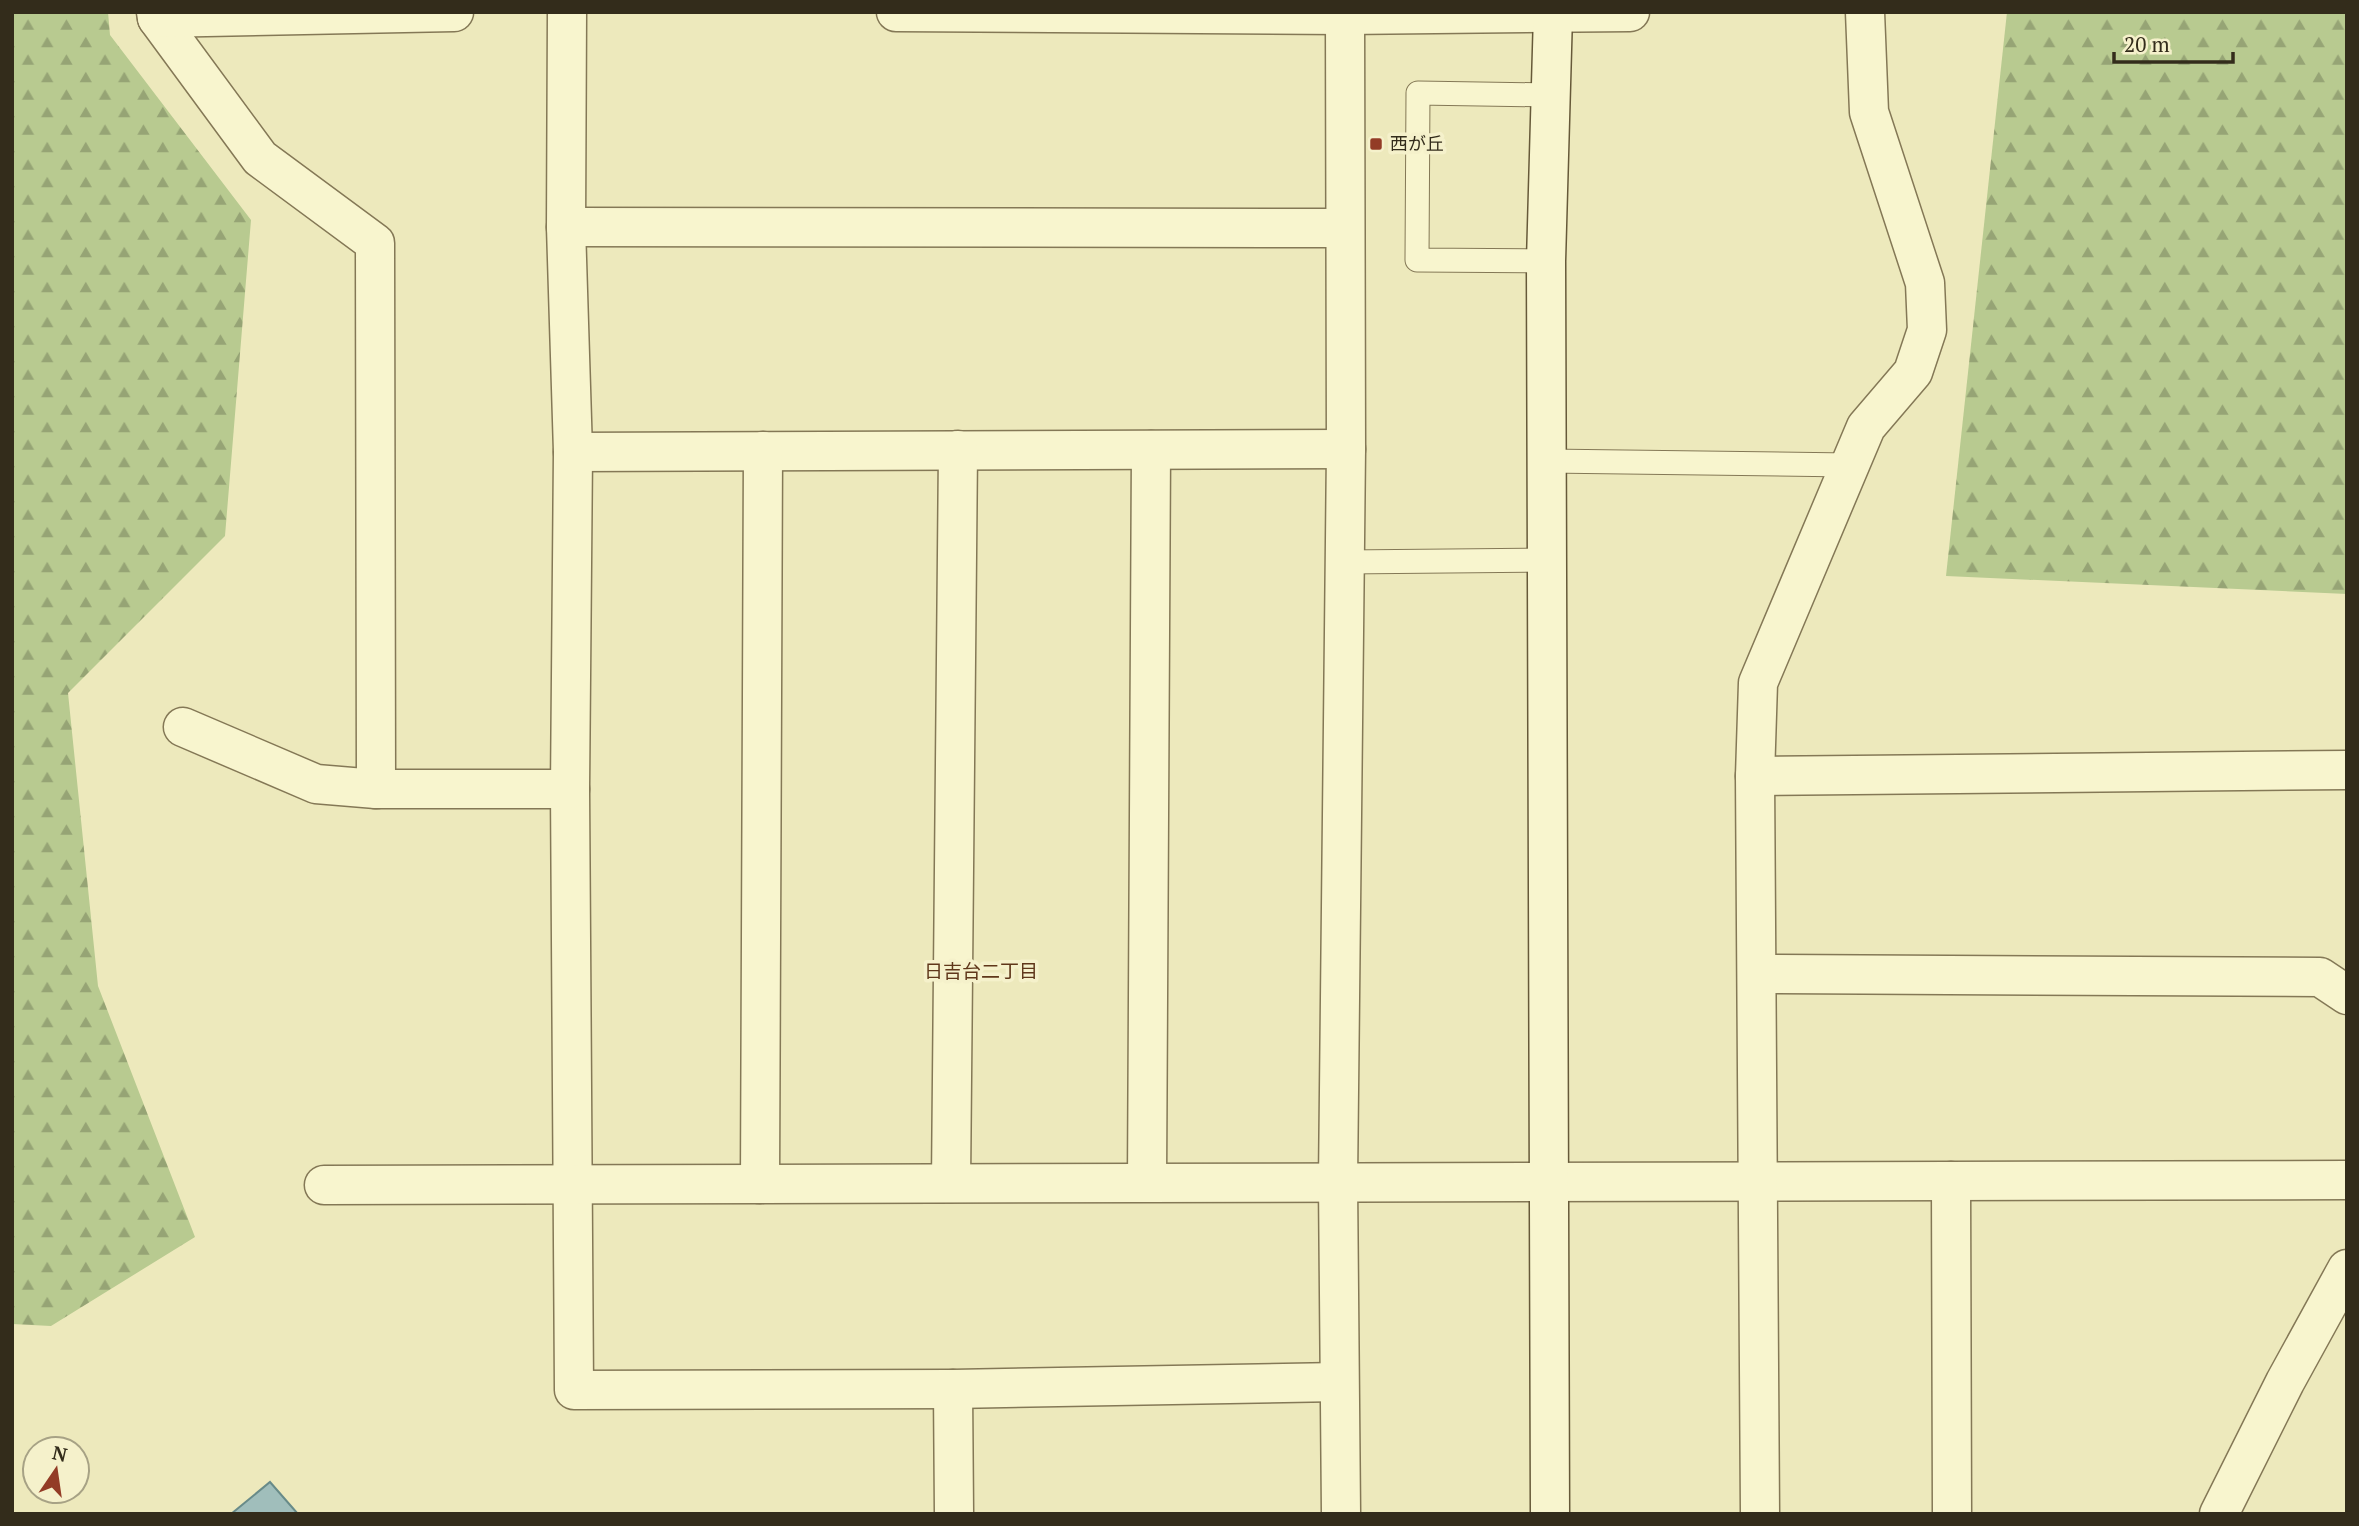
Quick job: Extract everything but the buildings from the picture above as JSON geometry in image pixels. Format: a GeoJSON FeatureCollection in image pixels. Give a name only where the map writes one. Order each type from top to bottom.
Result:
{"type":"FeatureCollection","features":[{"type":"Feature","properties":{"kind":"street"},"geometry":{"type":"LineString","coordinates":[[157,15],[454,12]]}},
{"type":"Feature","properties":{"kind":"street"},"geometry":{"type":"LineString","coordinates":[[567,12],[566,227],[573,452],[570,789],[574,1390],[953,1389],[1339,1382]]}},
{"type":"Feature","properties":{"kind":"street"},"geometry":{"type":"LineString","coordinates":[[896,12],[1345,15],[1630,12]]}},
{"type":"Feature","properties":{"kind":"street"},"geometry":{"type":"LineString","coordinates":[[1760,1514],[1755,776],[1758,683],[1866,427],[1913,372],[1927,330],[1925,284],[1869,112],[1865,12]]}},
{"type":"Feature","properties":{"kind":"street"},"geometry":{"type":"LineString","coordinates":[[1550,1514],[1546,261],[1553,13]]}},
{"type":"Feature","properties":{"kind":"street"},"geometry":{"type":"LineString","coordinates":[[157,15],[260,158],[375,243],[376,789]]}},
{"type":"Feature","properties":{"kind":"street"},"geometry":{"type":"LineString","coordinates":[[1341,1514],[1338,1182],[1346,449],[1345,15]]}},
{"type":"Feature","properties":{"kind":"street"},"geometry":{"type":"LineString","coordinates":[[566,227],[1345,228]]}},
{"type":"Feature","properties":{"kind":"street"},"geometry":{"type":"LineString","coordinates":[[573,452],[1346,449]]}},
{"type":"Feature","properties":{"kind":"street"},"geometry":{"type":"LineString","coordinates":[[951,1183],[958,450]]}},
{"type":"Feature","properties":{"kind":"street"},"geometry":{"type":"LineString","coordinates":[[1147,1182],[1151,450]]}},
{"type":"Feature","properties":{"kind":"street"},"geometry":{"type":"LineString","coordinates":[[760,1184],[764,451]]}},
{"type":"Feature","properties":{"kind":"street"},"geometry":{"type":"LineString","coordinates":[[183,727],[316,784],[376,789],[570,789]]}},
{"type":"Feature","properties":{"kind":"street"},"geometry":{"type":"LineString","coordinates":[[1755,776],[2347,770]]}},
{"type":"Feature","properties":{"kind":"street"},"geometry":{"type":"LineString","coordinates":[[1758,974],[2320,977],[2347,995]]}},
{"type":"Feature","properties":{"kind":"street"},"geometry":{"type":"LineString","coordinates":[[324,1185],[2347,1180]]}},
{"type":"Feature","properties":{"kind":"street"},"geometry":{"type":"LineString","coordinates":[[1951,1181],[1952,1514]]}},
{"type":"Feature","properties":{"kind":"street"},"geometry":{"type":"LineString","coordinates":[[2219,1514],[2285,1382],[2347,1269]]}},
{"type":"Feature","properties":{"kind":"street"},"geometry":{"type":"LineString","coordinates":[[953,1389],[954,1514]]}},
{"type":"Feature","properties":{"kind":"lane"},"geometry":{"type":"LineString","coordinates":[[1546,261],[1417,260],[1418,93],[1550,95]]}},
{"type":"Feature","properties":{"kind":"lane"},"geometry":{"type":"LineString","coordinates":[[1547,461],[1850,465]]}},
{"type":"Feature","properties":{"kind":"lane"},"geometry":{"type":"LineString","coordinates":[[1345,562],[1547,560]]}},
{"type":"Feature","properties":{"kind":"green space"},"geometry":{"type":"Polygon","coordinates":[[[12,12],[108,12],[110,35],[251,220],[225,536],[68,693],[98,986],[195,1237],[51,1326],[12,1324],[12,12]]]}},
{"type":"Feature","properties":{"kind":"green space"},"geometry":{"type":"Polygon","coordinates":[[[2007,12],[2347,12],[2347,594],[1946,576],[2007,12]]]}},
{"type":"Feature","properties":{"kind":"water"},"geometry":{"type":"Polygon","coordinates":[[[270,1482],[298,1514],[231,1514],[270,1482]]]}},
{"type":"Feature","properties":{"kind":"place","name":"西が丘"},"geometry":{"type":"Point","coordinates":[1376,144]}},
{"type":"Feature","properties":{"kind":"district","name":"日吉台二丁目"},"geometry":{"type":"Point","coordinates":[981,971]}}]}
